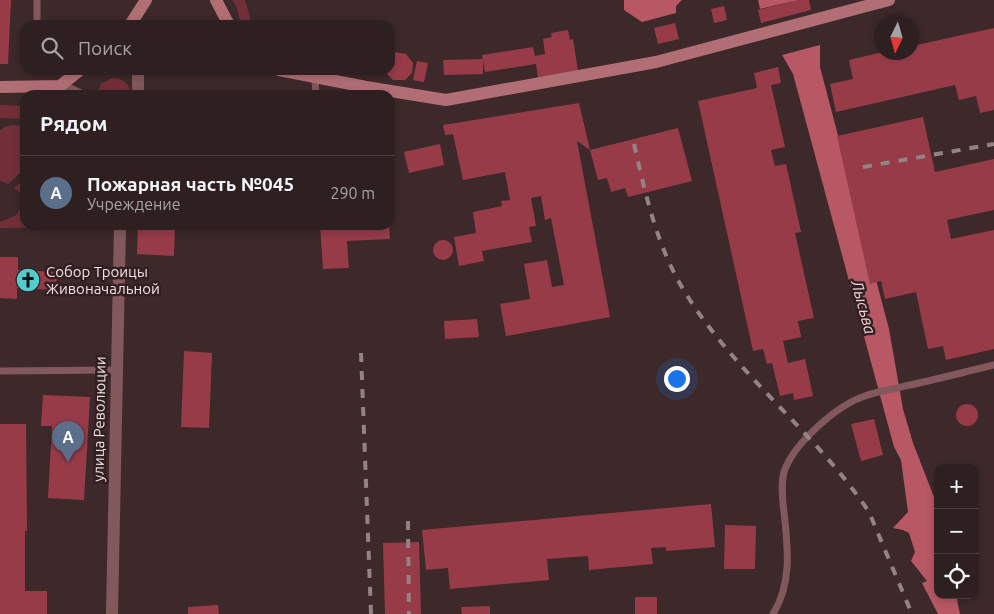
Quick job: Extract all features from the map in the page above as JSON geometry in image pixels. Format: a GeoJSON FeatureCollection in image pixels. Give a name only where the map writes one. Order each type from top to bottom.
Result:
{"type":"FeatureCollection","features":[{"type":"Feature","properties":{"kind":"main road"},"geometry":{"type":"LineString","coordinates":[[216,0],[226,20]]}},
{"type":"Feature","properties":{"kind":"main road"},"geometry":{"type":"LineString","coordinates":[[395,91],[446,100],[656,62],[889,0]]}},
{"type":"Feature","properties":{"kind":"main road"},"geometry":{"type":"LineString","coordinates":[[0,87],[60,86],[74,75]]}},
{"type":"Feature","properties":{"kind":"main road"},"geometry":{"type":"LineString","coordinates":[[302,75],[387,90]]}},
{"type":"Feature","properties":{"kind":"street"},"geometry":{"type":"LineString","coordinates":[[138,75],[138,90]]}},
{"type":"Feature","properties":{"kind":"street"},"geometry":{"type":"LineString","coordinates":[[60,86],[68,90]]}},
{"type":"Feature","properties":{"kind":"street","name":"улица Революции"},"geometry":{"type":"LineString","coordinates":[[112,614],[120,230]]}},
{"type":"Feature","properties":{"kind":"lane"},"geometry":{"type":"LineString","coordinates":[[37,0],[37,20]]}},
{"type":"Feature","properties":{"kind":"lane"},"geometry":{"type":"LineString","coordinates":[[316,78],[316,90]]}},
{"type":"Feature","properties":{"kind":"lane"},"geometry":{"type":"LineString","coordinates":[[773,614],[784,589],[788,572],[782,487],[785,469],[807,438],[826,419],[843,406],[864,396],[994,365]]}},
{"type":"Feature","properties":{"kind":"lane"},"geometry":{"type":"LineString","coordinates":[[0,370],[116,370]]}},
{"type":"Feature","properties":{"kind":"shaded area"},"geometry":{"type":"Polygon","coordinates":[[[232,0],[245,0],[251,20],[240,20],[236,5],[232,0]]]}},
{"type":"Feature","properties":{"kind":"shaded area"},"geometry":{"type":"Polygon","coordinates":[[[112,78],[119,79],[125,82],[130,90],[99,90],[101,84],[112,78]]]}},
{"type":"Feature","properties":{"kind":"shaded area"},"geometry":{"type":"Polygon","coordinates":[[[0,105],[20,106],[20,119],[0,118],[0,105]]]}},
{"type":"Feature","properties":{"kind":"shaded area"},"geometry":{"type":"Polygon","coordinates":[[[20,126],[20,173],[8,184],[0,181],[0,130],[5,127],[20,126]]]}},
{"type":"Feature","properties":{"kind":"shaded area"},"geometry":{"type":"Polygon","coordinates":[[[20,183],[20,192],[14,188],[20,183]]]}},
{"type":"Feature","properties":{"kind":"shaded area"},"geometry":{"type":"Polygon","coordinates":[[[20,209],[20,228],[0,228],[0,222],[15,216],[20,209]]]}},
{"type":"Feature","properties":{"kind":"water"},"geometry":{"type":"Polygon","coordinates":[[[624,0],[682,0],[676,6],[676,13],[642,22],[624,10],[624,0]]]}},
{"type":"Feature","properties":{"kind":"water"},"geometry":{"type":"Polygon","coordinates":[[[758,0],[799,0],[760,9],[758,0]]]}},
{"type":"Feature","properties":{"kind":"water","name":"Лысьва"},"geometry":{"type":"Polygon","coordinates":[[[820,45],[820,67],[889,329],[903,409],[913,443],[934,497],[934,599],[957,599],[960,614],[938,614],[922,583],[927,581],[911,561],[915,552],[909,533],[893,528],[908,512],[901,460],[894,447],[793,74],[782,55],[820,45]]]}},
{"type":"Feature","properties":{"kind":"building"},"geometry":{"type":"Polygon","coordinates":[[[0,0],[11,0],[8,64],[0,64],[0,0]]]}},
{"type":"Feature","properties":{"kind":"building"},"geometry":{"type":"Polygon","coordinates":[[[799,0],[809,0],[811,10],[761,23],[758,10],[799,0]]]}},
{"type":"Feature","properties":{"kind":"building"},"geometry":{"type":"Polygon","coordinates":[[[724,6],[727,20],[714,23],[711,9],[724,6]]]}},
{"type":"Feature","properties":{"kind":"building"},"geometry":{"type":"Polygon","coordinates":[[[675,23],[679,39],[658,44],[654,28],[675,23]]]}},
{"type":"Feature","properties":{"kind":"building"},"geometry":{"type":"Polygon","coordinates":[[[994,28],[994,110],[980,113],[976,96],[959,100],[955,85],[836,112],[830,84],[853,79],[849,60],[874,54],[874,60],[919,60],[919,44],[994,28]]]}},
{"type":"Feature","properties":{"kind":"building"},"geometry":{"type":"Polygon","coordinates":[[[568,30],[570,40],[573,39],[578,71],[538,78],[536,64],[485,72],[482,55],[533,47],[535,56],[545,54],[543,39],[552,37],[551,33],[568,30]]]}},
{"type":"Feature","properties":{"kind":"building"},"geometry":{"type":"Polygon","coordinates":[[[395,52],[406,54],[413,63],[412,73],[405,80],[393,80],[389,76],[395,75],[395,52]]]}},
{"type":"Feature","properties":{"kind":"building"},"geometry":{"type":"Polygon","coordinates":[[[483,59],[483,74],[444,75],[443,60],[483,59]]]}},
{"type":"Feature","properties":{"kind":"building"},"geometry":{"type":"Polygon","coordinates":[[[417,61],[428,63],[424,82],[413,80],[417,61]]]}},
{"type":"Feature","properties":{"kind":"building"},"geometry":{"type":"Polygon","coordinates":[[[778,67],[781,83],[771,85],[785,147],[771,150],[775,166],[786,164],[801,232],[795,233],[814,318],[798,321],[801,337],[783,341],[788,363],[805,359],[813,396],[794,400],[793,393],[780,396],[772,363],[767,364],[763,349],[753,351],[698,101],[757,88],[754,73],[778,67]]]}},
{"type":"Feature","properties":{"kind":"building"},"geometry":{"type":"Polygon","coordinates":[[[579,103],[590,150],[577,141],[610,317],[506,336],[500,304],[530,299],[524,264],[547,260],[552,287],[564,285],[551,218],[545,220],[541,196],[531,198],[536,226],[529,227],[532,242],[482,251],[484,261],[459,266],[454,237],[476,233],[473,212],[502,206],[501,201],[510,200],[505,172],[463,180],[453,134],[445,135],[443,125],[579,103]]]}},
{"type":"Feature","properties":{"kind":"building"},"geometry":{"type":"Polygon","coordinates":[[[923,117],[935,172],[994,159],[994,210],[947,220],[951,239],[994,230],[994,349],[946,360],[943,346],[928,349],[916,292],[885,299],[881,281],[870,284],[837,136],[923,117]]]}},
{"type":"Feature","properties":{"kind":"building"},"geometry":{"type":"Polygon","coordinates":[[[678,128],[692,181],[628,197],[625,188],[611,192],[607,178],[598,180],[590,150],[678,128]]]}},
{"type":"Feature","properties":{"kind":"building"},"geometry":{"type":"Polygon","coordinates":[[[440,144],[444,165],[409,173],[404,152],[440,144]]]}},
{"type":"Feature","properties":{"kind":"building"},"geometry":{"type":"Polygon","coordinates":[[[138,230],[175,230],[174,256],[137,254],[138,230]]]}},
{"type":"Feature","properties":{"kind":"building"},"geometry":{"type":"Polygon","coordinates":[[[320,230],[389,230],[390,239],[347,241],[349,268],[323,269],[320,230]]]}},
{"type":"Feature","properties":{"kind":"building"},"geometry":{"type":"Polygon","coordinates":[[[439,240],[447,240],[453,246],[453,254],[447,260],[439,260],[433,254],[433,246],[439,240]]]}},
{"type":"Feature","properties":{"kind":"building","name":"Собор Троицы Живоначальной"},"geometry":{"type":"Polygon","coordinates":[[[0,257],[18,257],[18,270],[57,272],[56,290],[17,288],[17,299],[0,298],[0,257]]]}},
{"type":"Feature","properties":{"kind":"building"},"geometry":{"type":"Polygon","coordinates":[[[477,319],[479,337],[445,339],[444,321],[477,319]]]}},
{"type":"Feature","properties":{"kind":"building"},"geometry":{"type":"Polygon","coordinates":[[[184,351],[212,353],[209,428],[181,427],[184,351]]]}},
{"type":"Feature","properties":{"kind":"building"},"geometry":{"type":"Polygon","coordinates":[[[43,395],[90,397],[84,500],[48,498],[52,426],[41,426],[43,395]]]}},
{"type":"Feature","properties":{"kind":"building"},"geometry":{"type":"Polygon","coordinates":[[[967,404],[975,407],[978,415],[975,423],[967,426],[959,423],[956,415],[959,407],[967,404]]]}},
{"type":"Feature","properties":{"kind":"building"},"geometry":{"type":"Polygon","coordinates":[[[874,419],[883,455],[861,461],[851,424],[874,419]]]}},
{"type":"Feature","properties":{"kind":"building"},"geometry":{"type":"Polygon","coordinates":[[[0,424],[26,424],[27,531],[25,531],[25,591],[47,591],[47,614],[0,614],[0,424]]]}},
{"type":"Feature","properties":{"kind":"building"},"geometry":{"type":"Polygon","coordinates":[[[711,504],[715,547],[666,551],[666,547],[651,548],[653,564],[589,570],[588,556],[547,559],[549,580],[450,589],[448,568],[426,570],[422,530],[711,504]]]}},
{"type":"Feature","properties":{"kind":"building"},"geometry":{"type":"Polygon","coordinates":[[[725,525],[756,526],[755,569],[724,569],[725,525]]]}},
{"type":"Feature","properties":{"kind":"building"},"geometry":{"type":"Polygon","coordinates":[[[419,542],[421,614],[385,614],[383,543],[419,542]]]}},
{"type":"Feature","properties":{"kind":"building"},"geometry":{"type":"Polygon","coordinates":[[[635,597],[657,597],[657,614],[635,614],[635,597]]]}},
{"type":"Feature","properties":{"kind":"building"},"geometry":{"type":"Polygon","coordinates":[[[218,605],[219,614],[188,614],[188,607],[218,605]]]}},
{"type":"Feature","properties":{"kind":"building"},"geometry":{"type":"Polygon","coordinates":[[[490,606],[490,614],[462,614],[461,607],[490,606]]]}},
{"type":"Feature","properties":{"kind":"railway"},"geometry":{"type":"LineString","coordinates":[[634,144],[654,223],[669,261],[688,297],[730,353],[826,457],[869,512],[912,614]]}},
{"type":"Feature","properties":{"kind":"railway"},"geometry":{"type":"LineString","coordinates":[[863,167],[994,144]]}},
{"type":"Feature","properties":{"kind":"railway"},"geometry":{"type":"LineString","coordinates":[[361,353],[371,614]]}},
{"type":"Feature","properties":{"kind":"railway"},"geometry":{"type":"LineString","coordinates":[[408,521],[409,614]]}},
{"type":"Feature","properties":{"kind":"place","name":"Собор Троицы Живоначальной"},"geometry":{"type":"Point","coordinates":[28,280]}},
{"type":"Feature","properties":{"kind":"place","name":"Пожарная часть №045"},"geometry":{"type":"Point","coordinates":[68,462]}}]}
